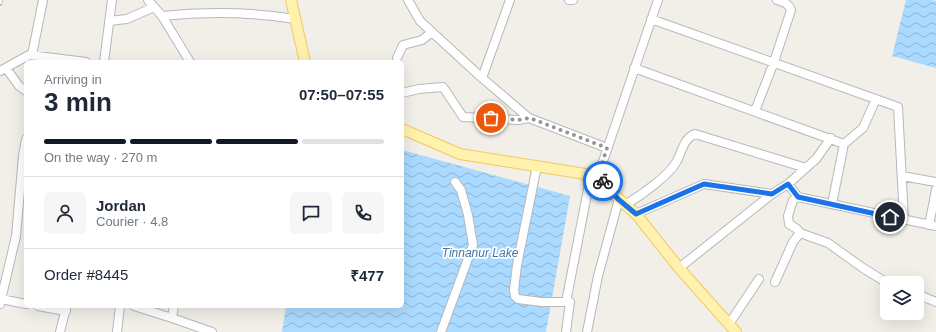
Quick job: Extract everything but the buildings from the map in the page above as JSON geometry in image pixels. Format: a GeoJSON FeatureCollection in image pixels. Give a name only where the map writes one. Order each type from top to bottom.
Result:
{"type":"FeatureCollection","features":[{"type":"Feature","properties":{"kind":"main road"},"geometry":{"type":"LineString","coordinates":[[291,0],[305,60]]}},
{"type":"Feature","properties":{"kind":"main road"},"geometry":{"type":"LineString","coordinates":[[404,130],[460,154],[595,175],[636,214],[679,268],[736,332]]}},
{"type":"Feature","properties":{"kind":"street"},"geometry":{"type":"LineString","coordinates":[[32,55],[44,0]]}},
{"type":"Feature","properties":{"kind":"street"},"geometry":{"type":"LineString","coordinates":[[104,60],[112,0]]}},
{"type":"Feature","properties":{"kind":"street"},"geometry":{"type":"LineString","coordinates":[[148,0],[162,16],[189,60]]}},
{"type":"Feature","properties":{"kind":"street"},"geometry":{"type":"LineString","coordinates":[[408,0],[420,21],[482,78],[530,118],[607,148]]}},
{"type":"Feature","properties":{"kind":"street"},"geometry":{"type":"LineString","coordinates":[[482,78],[510,0]]}},
{"type":"Feature","properties":{"kind":"street"},"geometry":{"type":"LineString","coordinates":[[566,302],[595,175],[607,148],[658,0]]}},
{"type":"Feature","properties":{"kind":"street"},"geometry":{"type":"LineString","coordinates":[[755,111],[774,62],[791,10],[786,2],[777,0]]}},
{"type":"Feature","properties":{"kind":"street"},"geometry":{"type":"LineString","coordinates":[[109,22],[127,19],[154,7]]}},
{"type":"Feature","properties":{"kind":"street"},"geometry":{"type":"LineString","coordinates":[[162,16],[223,12],[270,15],[296,19]]}},
{"type":"Feature","properties":{"kind":"street"},"geometry":{"type":"LineString","coordinates":[[651,19],[898,107],[904,220]]}},
{"type":"Feature","properties":{"kind":"street"},"geometry":{"type":"LineString","coordinates":[[397,58],[403,45],[422,40],[432,32]]}},
{"type":"Feature","properties":{"kind":"street"},"geometry":{"type":"LineString","coordinates":[[24,90],[3,69],[29,55],[71,60]]}},
{"type":"Feature","properties":{"kind":"street"},"geometry":{"type":"LineString","coordinates":[[634,68],[831,138],[844,144]]}},
{"type":"Feature","properties":{"kind":"street"},"geometry":{"type":"LineString","coordinates":[[404,93],[419,89],[443,88],[463,117],[519,120],[530,118]]}},
{"type":"Feature","properties":{"kind":"street"},"geometry":{"type":"LineString","coordinates":[[832,204],[844,144],[864,128],[876,98]]}},
{"type":"Feature","properties":{"kind":"street"},"geometry":{"type":"LineString","coordinates":[[587,332],[598,276],[622,202],[640,195],[668,172],[676,162],[686,140],[690,135],[695,134],[806,168]]}},
{"type":"Feature","properties":{"kind":"street"},"geometry":{"type":"LineString","coordinates":[[679,268],[772,194],[788,184],[816,159],[831,138]]}},
{"type":"Feature","properties":{"kind":"street"},"geometry":{"type":"LineString","coordinates":[[24,150],[23,190],[16,236],[2,287],[0,301],[24,304]]}},
{"type":"Feature","properties":{"kind":"street"},"geometry":{"type":"LineString","coordinates":[[537,166],[517,265],[514,290],[515,296],[518,299],[542,302],[570,302],[566,332]]}},
{"type":"Feature","properties":{"kind":"street"},"geometry":{"type":"LineString","coordinates":[[902,176],[936,182]]}},
{"type":"Feature","properties":{"kind":"street"},"geometry":{"type":"LineString","coordinates":[[442,332],[473,245],[468,215],[461,190],[455,182]]}},
{"type":"Feature","properties":{"kind":"street"},"geometry":{"type":"LineString","coordinates":[[636,214],[704,184],[772,194]]}},
{"type":"Feature","properties":{"kind":"street"},"geometry":{"type":"LineString","coordinates":[[788,184],[798,197],[933,225],[936,190]]}},
{"type":"Feature","properties":{"kind":"street"},"geometry":{"type":"LineString","coordinates":[[798,197],[793,200],[788,222],[789,224],[800,233],[828,244],[880,279]]}},
{"type":"Feature","properties":{"kind":"street"},"geometry":{"type":"LineString","coordinates":[[775,282],[793,242],[800,233]]}},
{"type":"Feature","properties":{"kind":"street"},"geometry":{"type":"LineString","coordinates":[[729,324],[759,279]]}},
{"type":"Feature","properties":{"kind":"street"},"geometry":{"type":"LineString","coordinates":[[924,297],[936,302]]}},
{"type":"Feature","properties":{"kind":"street"},"geometry":{"type":"LineString","coordinates":[[117,332],[120,308]]}},
{"type":"Feature","properties":{"kind":"street"},"geometry":{"type":"LineString","coordinates":[[140,308],[212,332]]}},
{"type":"Feature","properties":{"kind":"street"},"geometry":{"type":"LineString","coordinates":[[172,318],[174,308]]}},
{"type":"Feature","properties":{"kind":"street"},"geometry":{"type":"LineString","coordinates":[[60,332],[66,309]]}},
{"type":"Feature","properties":{"kind":"water"},"geometry":{"type":"Polygon","coordinates":[[[906,0],[936,1],[936,68],[892,56],[906,0]]]}},
{"type":"Feature","properties":{"kind":"water","name":"Tinnanur Lake"},"geometry":{"type":"Polygon","coordinates":[[[404,151],[570,196],[546,332],[282,332],[286,308],[404,308],[404,151]]]}},
{"type":"Feature","properties":{"kind":"railway"},"geometry":{"type":"LineString","coordinates":[[0,4],[1,0]]}},
{"type":"Feature","properties":{"kind":"way so far"},"geometry":{"type":"LineString","coordinates":[[491,118],[519,120],[530,118],[607,148],[598,176],[603,181]]}},
{"type":"Feature","properties":{"kind":"route"},"geometry":{"type":"LineString","coordinates":[[603,181],[618,199],[636,214],[704,184],[772,194],[788,184],[798,197],[890,217]]}}]}
